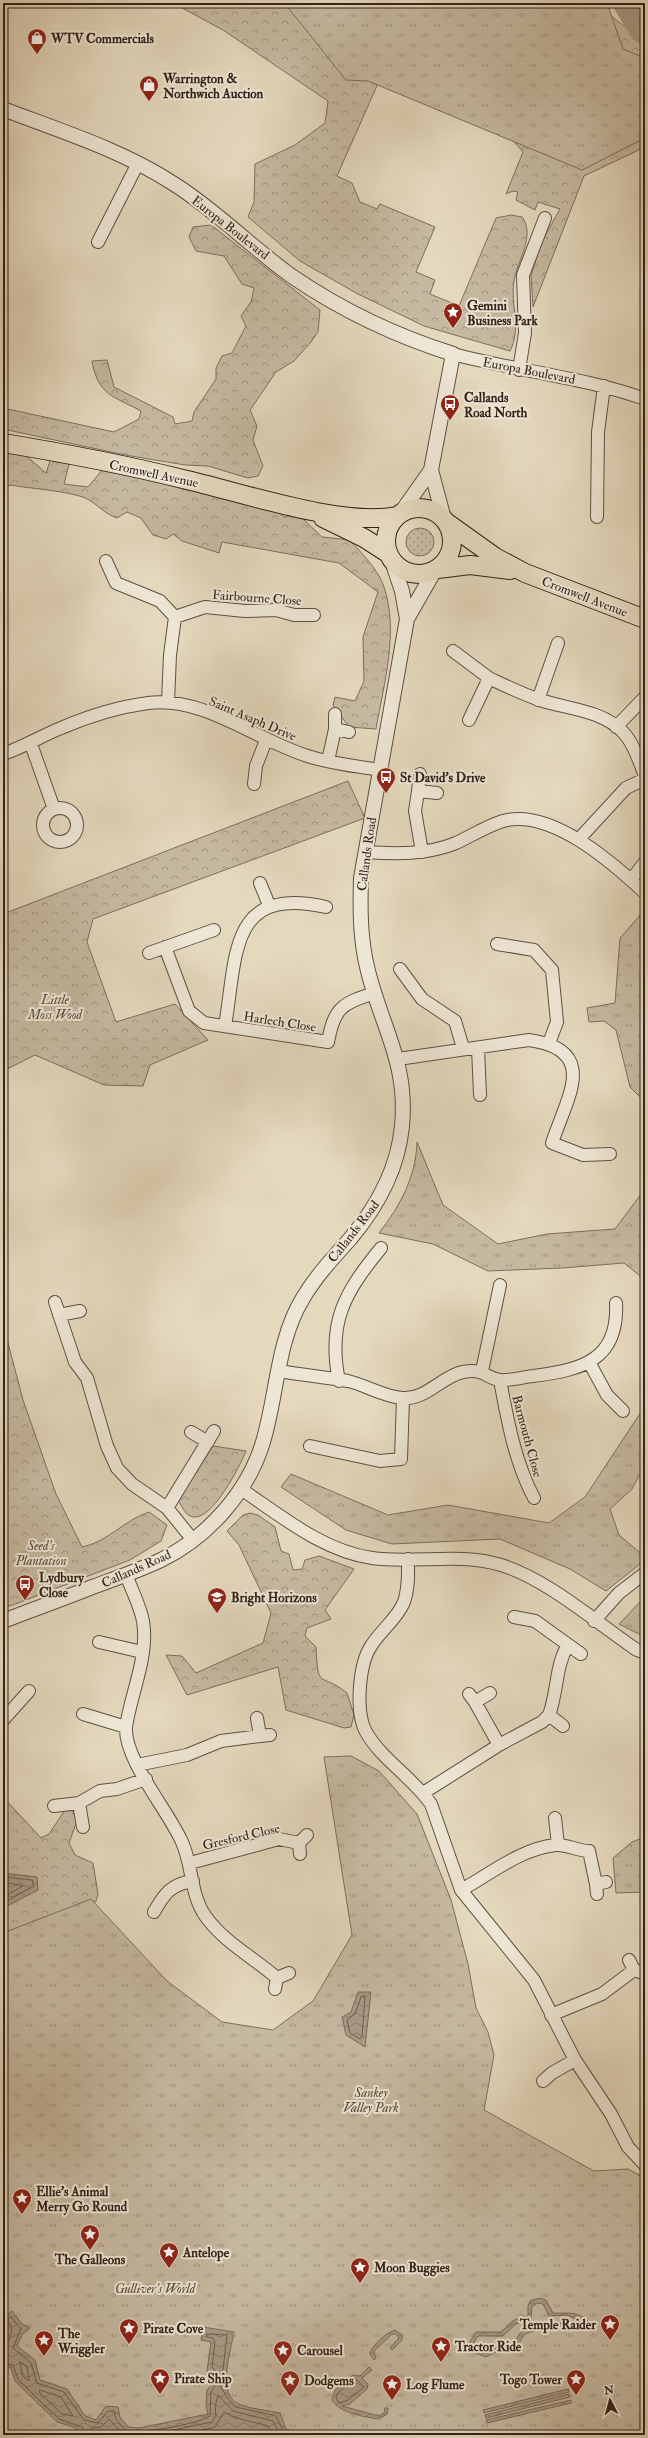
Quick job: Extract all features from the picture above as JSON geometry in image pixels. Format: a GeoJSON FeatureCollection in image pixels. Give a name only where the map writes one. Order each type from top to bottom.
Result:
{"type":"FeatureCollection","features":[{"type":"Feature","properties":{"kind":"main road","name":"Cromwell Avenue"},"geometry":{"type":"LineString","coordinates":[[3,443],[185,479],[304,509],[368,520],[398,515]]}},
{"type":"Feature","properties":{"kind":"main road"},"geometry":{"type":"LineString","coordinates":[[418,508],[432,511],[445,520],[451,531],[453,542],[451,552],[446,562],[436,569],[415,574],[397,566],[390,556],[387,534],[398,515],[418,508]]}},
{"type":"Feature","properties":{"kind":"main road","name":"Cromwell Avenue"},"geometry":{"type":"LineString","coordinates":[[304,509],[364,538],[390,556]]}},
{"type":"Feature","properties":{"kind":"main road","name":"Cromwell Avenue"},"geometry":{"type":"LineString","coordinates":[[445,520],[495,557],[525,573],[645,619]]}},
{"type":"Feature","properties":{"kind":"main road","name":"Cromwell Avenue"},"geometry":{"type":"LineString","coordinates":[[436,569],[470,565],[525,573]]}},
{"type":"Feature","properties":{"kind":"street","name":"Europa Boulevard"},"geometry":{"type":"LineString","coordinates":[[3,109],[101,146],[138,163],[187,193],[292,276],[316,292],[380,327],[453,354],[519,370],[604,386],[645,400]]}},
{"type":"Feature","properties":{"kind":"street"},"geometry":{"type":"LineString","coordinates":[[98,242],[138,163]]}},
{"type":"Feature","properties":{"kind":"street"},"geometry":{"type":"LineString","coordinates":[[519,370],[525,333],[523,275],[545,218]]}},
{"type":"Feature","properties":{"kind":"street"},"geometry":{"type":"LineString","coordinates":[[398,515],[431,470],[453,354]]}},
{"type":"Feature","properties":{"kind":"street"},"geometry":{"type":"LineString","coordinates":[[597,517],[598,432],[604,386]]}},
{"type":"Feature","properties":{"kind":"street"},"geometry":{"type":"LineString","coordinates":[[431,470],[445,520]]}},
{"type":"Feature","properties":{"kind":"street","name":"Callands Road"},"geometry":{"type":"LineString","coordinates":[[390,556],[402,591],[407,619]]}},
{"type":"Feature","properties":{"kind":"street"},"geometry":{"type":"LineString","coordinates":[[106,561],[116,583],[160,601],[175,617],[170,655],[168,702]]}},
{"type":"Feature","properties":{"kind":"street","name":"Callands Road"},"geometry":{"type":"LineString","coordinates":[[3,1621],[162,1559],[193,1540],[222,1514],[242,1489],[258,1458],[264,1442],[279,1371],[292,1321],[302,1298],[324,1268],[364,1222],[386,1184],[399,1146],[402,1126],[402,1088],[398,1059],[375,993],[362,937],[361,878],[407,619],[436,569]]}},
{"type":"Feature","properties":{"kind":"street","name":"Fairbourne Close"},"geometry":{"type":"LineString","coordinates":[[175,617],[205,607],[245,611],[276,610],[294,615],[314,614]]}},
{"type":"Feature","properties":{"kind":"street"},"geometry":{"type":"LineString","coordinates":[[538,700],[558,643]]}},
{"type":"Feature","properties":{"kind":"street"},"geometry":{"type":"LineString","coordinates":[[453,651],[489,678],[538,700],[587,712],[623,732],[636,753],[645,777],[626,788],[579,839]]}},
{"type":"Feature","properties":{"kind":"street"},"geometry":{"type":"LineString","coordinates":[[469,720],[489,678]]}},
{"type":"Feature","properties":{"kind":"street"},"geometry":{"type":"LineString","coordinates":[[616,727],[645,697]]}},
{"type":"Feature","properties":{"kind":"street","name":"Saint Asaph Drive"},"geometry":{"type":"LineString","coordinates":[[3,754],[31,744],[59,728],[88,717],[118,708],[168,702],[221,718],[266,740],[311,757],[380,770]]}},
{"type":"Feature","properties":{"kind":"street"},"geometry":{"type":"LineString","coordinates":[[328,761],[335,729],[335,714]]}},
{"type":"Feature","properties":{"kind":"street"},"geometry":{"type":"LineString","coordinates":[[335,729],[349,732]]}},
{"type":"Feature","properties":{"kind":"street"},"geometry":{"type":"LineString","coordinates":[[254,784],[250,765],[266,740]]}},
{"type":"Feature","properties":{"kind":"street"},"geometry":{"type":"LineString","coordinates":[[31,744],[54,809]]}},
{"type":"Feature","properties":{"kind":"street"},"geometry":{"type":"LineString","coordinates":[[420,774],[415,811],[422,852]]}},
{"type":"Feature","properties":{"kind":"street"},"geometry":{"type":"LineString","coordinates":[[418,791],[437,793]]}},
{"type":"Feature","properties":{"kind":"street"},"geometry":{"type":"LineString","coordinates":[[366,852],[406,854],[422,852],[454,844],[504,821],[526,820],[546,824],[579,839],[645,893]]}},
{"type":"Feature","properties":{"kind":"street"},"geometry":{"type":"LineString","coordinates":[[631,880],[645,862]]}},
{"type":"Feature","properties":{"kind":"street"},"geometry":{"type":"LineString","coordinates":[[260,883],[268,905]]}},
{"type":"Feature","properties":{"kind":"street","name":"Harlech Close"},"geometry":{"type":"LineString","coordinates":[[225,1026],[240,939],[251,919],[268,905],[285,901],[326,907]]}},
{"type":"Feature","properties":{"kind":"street"},"geometry":{"type":"LineString","coordinates":[[149,953],[214,930]]}},
{"type":"Feature","properties":{"kind":"street"},"geometry":{"type":"LineString","coordinates":[[497,944],[534,950],[552,970],[557,1022],[549,1043]]}},
{"type":"Feature","properties":{"kind":"street","name":"Harlech Close"},"geometry":{"type":"LineString","coordinates":[[165,948],[189,1011],[204,1023],[328,1042],[331,1025],[339,1009],[347,1003],[375,993]]}},
{"type":"Feature","properties":{"kind":"street"},"geometry":{"type":"LineString","coordinates":[[400,969],[422,999],[454,1021],[463,1048]]}},
{"type":"Feature","properties":{"kind":"street"},"geometry":{"type":"LineString","coordinates":[[398,1059],[463,1048],[478,1048],[529,1040],[549,1043],[564,1054],[573,1068],[574,1085],[552,1143],[583,1155],[610,1154]]}},
{"type":"Feature","properties":{"kind":"street"},"geometry":{"type":"LineString","coordinates":[[478,1048],[480,1095]]}},
{"type":"Feature","properties":{"kind":"street"},"geometry":{"type":"LineString","coordinates":[[339,1381],[334,1360],[334,1340],[338,1317],[344,1298],[357,1277],[381,1248]]}},
{"type":"Feature","properties":{"kind":"street"},"geometry":{"type":"LineString","coordinates":[[482,1371],[500,1284]]}},
{"type":"Feature","properties":{"kind":"street"},"geometry":{"type":"LineString","coordinates":[[55,1302],[76,1362],[87,1378],[107,1446],[117,1468],[132,1484],[167,1508],[193,1540]]}},
{"type":"Feature","properties":{"kind":"street","name":"Barmouth Close"},"geometry":{"type":"LineString","coordinates":[[534,1498],[526,1484],[506,1415],[500,1380],[541,1375],[573,1368],[589,1362],[611,1343],[617,1323],[616,1304]]}},
{"type":"Feature","properties":{"kind":"street"},"geometry":{"type":"LineString","coordinates":[[60,1315],[80,1311]]}},
{"type":"Feature","properties":{"kind":"street"},"geometry":{"type":"LineString","coordinates":[[589,1362],[607,1395],[623,1411]]}},
{"type":"Feature","properties":{"kind":"street"},"geometry":{"type":"LineString","coordinates":[[279,1371],[339,1381],[348,1381],[404,1398],[426,1393],[462,1372],[482,1371],[500,1380]]}},
{"type":"Feature","properties":{"kind":"street"},"geometry":{"type":"LineString","coordinates":[[310,1446],[380,1461],[401,1459],[404,1398]]}},
{"type":"Feature","properties":{"kind":"street"},"geometry":{"type":"LineString","coordinates":[[167,1508],[214,1431]]}},
{"type":"Feature","properties":{"kind":"street"},"geometry":{"type":"LineString","coordinates":[[191,1432],[208,1442]]}},
{"type":"Feature","properties":{"kind":"street"},"geometry":{"type":"LineString","coordinates":[[242,1489],[307,1532],[337,1548],[371,1558],[467,1558],[501,1565],[537,1580],[594,1621],[645,1653]]}},
{"type":"Feature","properties":{"kind":"street"},"geometry":{"type":"LineString","coordinates":[[408,1559],[408,1585],[403,1602],[391,1622],[370,1648],[364,1661],[360,1704],[365,1730],[372,1742],[423,1793],[437,1818],[461,1890],[534,1980],[575,2060],[611,2114],[628,2147],[645,2165]]}},
{"type":"Feature","properties":{"kind":"street"},"geometry":{"type":"LineString","coordinates":[[594,1621],[619,1593],[645,1573]]}},
{"type":"Feature","properties":{"kind":"street","name":"Gresford Close"},"geometry":{"type":"LineString","coordinates":[[126,1574],[143,1619],[142,1652],[139,1676],[126,1727],[127,1744],[137,1765],[182,1841],[190,1863],[193,1882],[200,1907],[216,1930],[276,1984],[289,1973]]}},
{"type":"Feature","properties":{"kind":"street"},"geometry":{"type":"LineString","coordinates":[[514,1617],[535,1621],[581,1654]]}},
{"type":"Feature","properties":{"kind":"street"},"geometry":{"type":"LineString","coordinates":[[99,1642],[142,1652]]}},
{"type":"Feature","properties":{"kind":"street"},"geometry":{"type":"LineString","coordinates":[[423,1793],[499,1745],[542,1722],[549,1715],[557,1689],[560,1657],[568,1645]]}},
{"type":"Feature","properties":{"kind":"street"},"geometry":{"type":"LineString","coordinates":[[5,1714],[29,1691]]}},
{"type":"Feature","properties":{"kind":"street"},"geometry":{"type":"LineString","coordinates":[[490,1693],[472,1698],[499,1745]]}},
{"type":"Feature","properties":{"kind":"street"},"geometry":{"type":"LineString","coordinates":[[83,1714],[126,1727]]}},
{"type":"Feature","properties":{"kind":"street"},"geometry":{"type":"LineString","coordinates":[[549,1715],[563,1726]]}},
{"type":"Feature","properties":{"kind":"street"},"geometry":{"type":"LineString","coordinates":[[137,1765],[188,1755],[221,1741],[265,1735],[258,1718]]}},
{"type":"Feature","properties":{"kind":"street"},"geometry":{"type":"LineString","coordinates":[[54,1806],[79,1803],[100,1791],[118,1789],[146,1779]]}},
{"type":"Feature","properties":{"kind":"street"},"geometry":{"type":"LineString","coordinates":[[79,1803],[83,1827]]}},
{"type":"Feature","properties":{"kind":"street"},"geometry":{"type":"LineString","coordinates":[[555,1818],[558,1845]]}},
{"type":"Feature","properties":{"kind":"street","name":"Gresford Close"},"geometry":{"type":"LineString","coordinates":[[190,1863],[279,1839],[302,1844]]}},
{"type":"Feature","properties":{"kind":"street"},"geometry":{"type":"LineString","coordinates":[[461,1890],[524,1854],[544,1846],[558,1845],[577,1850],[589,1851],[600,1886]]}},
{"type":"Feature","properties":{"kind":"street"},"geometry":{"type":"LineString","coordinates":[[154,1912],[162,1899],[174,1886],[193,1882]]}},
{"type":"Feature","properties":{"kind":"street"},"geometry":{"type":"LineString","coordinates":[[551,2015],[602,1994],[635,1968]]}},
{"type":"Feature","properties":{"kind":"street"},"geometry":{"type":"LineString","coordinates":[[543,2081],[552,2073],[575,2060]]}},
{"type":"Feature","properties":{"kind":"green space"},"geometry":{"type":"Polygon","coordinates":[[[173,3],[594,3],[624,26],[645,36],[645,147],[584,176],[533,307],[531,276],[541,243],[560,209],[538,202],[535,210],[516,200],[518,192],[513,191],[506,194],[523,152],[509,136],[380,79],[337,176],[352,183],[360,202],[377,209],[380,204],[435,227],[416,272],[435,280],[430,294],[459,306],[496,218],[511,215],[522,217],[526,224],[526,240],[514,281],[513,299],[515,334],[510,351],[424,326],[356,293],[300,261],[248,217],[254,202],[255,164],[295,145],[325,123],[328,101],[223,30],[173,3]]]}},
{"type":"Feature","properties":{"kind":"green space"},"geometry":{"type":"Polygon","coordinates":[[[282,3],[607,3],[623,49],[645,58],[645,138],[582,170],[368,81],[346,80],[286,5],[282,3]]]}},
{"type":"Feature","properties":{"kind":"green space"},"geometry":{"type":"Polygon","coordinates":[[[211,225],[320,310],[318,332],[311,342],[294,361],[276,372],[250,410],[257,426],[253,440],[263,466],[258,476],[248,478],[208,466],[185,465],[125,455],[3,429],[3,408],[114,432],[139,419],[141,411],[115,398],[103,388],[98,381],[92,361],[107,360],[114,387],[173,417],[175,424],[192,421],[194,412],[216,379],[216,368],[222,356],[232,353],[246,326],[241,316],[251,302],[254,288],[242,284],[224,256],[196,251],[189,237],[193,227],[211,225]]]}},
{"type":"Feature","properties":{"kind":"green space"},"geometry":{"type":"Polygon","coordinates":[[[3,450],[24,454],[46,473],[51,458],[69,464],[64,484],[88,487],[103,469],[264,504],[285,517],[298,514],[322,537],[350,540],[378,574],[384,587],[388,604],[390,622],[389,658],[376,729],[349,727],[333,705],[335,697],[355,701],[364,681],[363,637],[378,592],[339,563],[222,542],[219,553],[182,541],[173,534],[166,539],[153,535],[141,518],[127,512],[117,518],[108,514],[83,497],[56,491],[10,485],[3,489],[3,450]]]}},
{"type":"Feature","properties":{"kind":"green space"},"geometry":{"type":"Polygon","coordinates":[[[420,528],[430,532],[434,542],[430,552],[420,556],[410,552],[406,542],[410,532],[420,528]]]}},
{"type":"Feature","properties":{"kind":"green space","name":"Little Moss Wood"},"geometry":{"type":"Polygon","coordinates":[[[348,781],[365,818],[93,919],[87,942],[116,1022],[175,1004],[208,1040],[150,1065],[143,1086],[104,1085],[35,1055],[3,1071],[3,914],[348,781]]]}},
{"type":"Feature","properties":{"kind":"green space"},"geometry":{"type":"Polygon","coordinates":[[[642,913],[645,915],[645,1102],[630,1087],[616,1030],[604,1021],[589,1022],[587,1008],[615,1003],[620,938],[642,913]]]}},
{"type":"Feature","properties":{"kind":"green space"},"geometry":{"type":"Polygon","coordinates":[[[417,1142],[443,1205],[498,1244],[547,1234],[615,1229],[642,1193],[645,1182],[645,1280],[624,1263],[562,1268],[488,1271],[433,1244],[379,1233],[394,1212],[406,1190],[414,1167],[417,1142]]]}},
{"type":"Feature","properties":{"kind":"green space","name":"Seed's Plantation"},"geometry":{"type":"Polygon","coordinates":[[[3,1324],[23,1400],[56,1494],[82,1547],[100,1541],[132,1520],[149,1512],[167,1525],[161,1541],[130,1560],[10,1606],[3,1605],[3,1324]]]}},
{"type":"Feature","properties":{"kind":"green space"},"geometry":{"type":"Polygon","coordinates":[[[645,1406],[645,1465],[632,1489],[610,1509],[619,1535],[645,1557],[645,1560],[606,1591],[570,1569],[500,1539],[392,1544],[346,1530],[281,1487],[291,1474],[388,1515],[448,1505],[549,1523],[585,1497],[645,1406]]]}},
{"type":"Feature","properties":{"kind":"green space"},"geometry":{"type":"Polygon","coordinates":[[[213,1446],[246,1451],[232,1479],[217,1501],[209,1510],[201,1515],[191,1517],[184,1511],[178,1500],[213,1446]]]}},
{"type":"Feature","properties":{"kind":"green space"},"geometry":{"type":"Polygon","coordinates":[[[250,1513],[258,1515],[275,1527],[281,1551],[289,1554],[293,1570],[302,1569],[305,1560],[319,1556],[354,1569],[325,1610],[331,1619],[307,1628],[305,1636],[316,1647],[318,1670],[322,1679],[347,1693],[354,1715],[351,1727],[344,1728],[286,1710],[278,1667],[187,1695],[166,1655],[182,1656],[196,1673],[263,1643],[271,1613],[239,1545],[227,1531],[243,1515],[250,1513]]]}},
{"type":"Feature","properties":{"kind":"green space"},"geometry":{"type":"Polygon","coordinates":[[[645,1597],[645,1637],[619,1624],[645,1597]]]}},
{"type":"Feature","properties":{"kind":"green space"},"geometry":{"type":"Polygon","coordinates":[[[351,1756],[379,1771],[417,1814],[451,1900],[468,1964],[476,2008],[488,2032],[494,2055],[484,2110],[594,2171],[628,2169],[645,2178],[645,2435],[3,2435],[3,1933],[91,1899],[167,1981],[222,2022],[273,2030],[313,2001],[352,1935],[324,1757],[351,1756]]]}},
{"type":"Feature","properties":{"kind":"green space"},"geometry":{"type":"Polygon","coordinates":[[[3,1797],[41,1838],[49,1834],[65,1810],[73,1811],[77,1821],[69,1843],[75,1855],[93,1863],[98,1894],[96,1901],[78,1910],[3,1936],[3,1797]]]}},
{"type":"Feature","properties":{"kind":"green space"},"geometry":{"type":"Polygon","coordinates":[[[645,1837],[645,1892],[616,1893],[613,1858],[632,1842],[645,1837]]]}},
{"type":"Feature","properties":{"kind":"water"},"geometry":{"type":"Polygon","coordinates":[[[3,1873],[37,1877],[38,1890],[3,1908],[3,1873]]]}},
{"type":"Feature","properties":{"kind":"water"},"geometry":{"type":"Polygon","coordinates":[[[358,1992],[371,1992],[365,2047],[346,2035],[342,2017],[351,2012],[358,1992]]]}},
{"type":"Feature","properties":{"kind":"water"},"geometry":{"type":"Polygon","coordinates":[[[540,2298],[546,2300],[553,2313],[571,2313],[580,2315],[588,2321],[584,2329],[572,2325],[561,2327],[560,2323],[569,2321],[583,2323],[568,2315],[549,2316],[543,2304],[537,2303],[532,2306],[531,2319],[516,2324],[503,2336],[478,2336],[474,2342],[476,2350],[482,2353],[500,2346],[513,2346],[520,2333],[534,2327],[535,2331],[527,2333],[521,2339],[517,2348],[510,2351],[500,2350],[486,2357],[472,2352],[470,2342],[476,2332],[501,2332],[514,2320],[528,2316],[528,2306],[530,2301],[540,2298]]]}},
{"type":"Feature","properties":{"kind":"water"},"geometry":{"type":"Polygon","coordinates":[[[12,2311],[22,2324],[30,2328],[22,2335],[17,2346],[35,2360],[40,2380],[67,2389],[85,2416],[96,2420],[106,2406],[118,2407],[120,2417],[128,2427],[139,2428],[208,2414],[206,2405],[207,2390],[212,2384],[212,2373],[207,2371],[211,2342],[201,2340],[203,2327],[234,2332],[228,2360],[226,2381],[231,2398],[237,2403],[247,2407],[280,2413],[286,2429],[304,2435],[84,2435],[73,2427],[57,2422],[15,2381],[11,2368],[3,2367],[3,2342],[7,2334],[8,2327],[3,2322],[3,2317],[12,2311]]]}},
{"type":"Feature","properties":{"kind":"water"},"geometry":{"type":"Polygon","coordinates":[[[395,2330],[402,2335],[402,2340],[392,2350],[390,2348],[399,2338],[396,2334],[392,2334],[374,2351],[376,2358],[374,2360],[370,2354],[373,2347],[384,2336],[395,2330]]]}},
{"type":"Feature","properties":{"kind":"water"},"geometry":{"type":"Polygon","coordinates":[[[369,2367],[372,2370],[362,2378],[368,2384],[367,2389],[350,2404],[342,2406],[379,2416],[384,2413],[385,2408],[388,2408],[387,2414],[379,2419],[360,2416],[346,2411],[340,2408],[332,2400],[335,2390],[353,2375],[360,2376],[369,2367]]]}},
{"type":"Feature","properties":{"kind":"water"},"geometry":{"type":"Polygon","coordinates":[[[568,2389],[569,2392],[484,2413],[483,2410],[568,2389]]]}},
{"type":"Feature","properties":{"kind":"water"},"geometry":{"type":"Polygon","coordinates":[[[569,2394],[570,2397],[486,2418],[485,2415],[569,2394]]]}},
{"type":"Feature","properties":{"kind":"water"},"geometry":{"type":"Polygon","coordinates":[[[571,2400],[571,2403],[487,2423],[486,2420],[571,2400]]]}},
{"type":"Feature","properties":{"kind":"waterway"},"geometry":{"type":"LineString","coordinates":[[624,3],[641,31],[645,33]]}},
{"type":"Feature","properties":{"kind":"place","name":"WTV Commercials"},"geometry":{"type":"Point","coordinates":[37,55]}},
{"type":"Feature","properties":{"kind":"place","name":"Warrington & Northwich Auction"},"geometry":{"type":"Point","coordinates":[149,102]}},
{"type":"Feature","properties":{"kind":"place","name":"Gemini Business Park"},"geometry":{"type":"Point","coordinates":[453,329]}},
{"type":"Feature","properties":{"kind":"place","name":"Callands Road North"},"geometry":{"type":"Point","coordinates":[450,421]}},
{"type":"Feature","properties":{"kind":"place","name":"St David's Drive"},"geometry":{"type":"Point","coordinates":[386,794]}},
{"type":"Feature","properties":{"kind":"place","name":"Lydbury Close"},"geometry":{"type":"Point","coordinates":[25,1601]}},
{"type":"Feature","properties":{"kind":"place","name":"Bright Horizons"},"geometry":{"type":"Point","coordinates":[217,1614]}},
{"type":"Feature","properties":{"kind":"place","name":"Ellie's Animal Merry Go Round"},"geometry":{"type":"Point","coordinates":[22,2215]}},
{"type":"Feature","properties":{"kind":"place","name":"The Galleons"},"geometry":{"type":"Point","coordinates":[90,2251]}},
{"type":"Feature","properties":{"kind":"place","name":"Antelope"},"geometry":{"type":"Point","coordinates":[169,2269]}},
{"type":"Feature","properties":{"kind":"place","name":"Moon Buggies"},"geometry":{"type":"Point","coordinates":[360,2284]}},
{"type":"Feature","properties":{"kind":"place","name":"Temple Raider"},"geometry":{"type":"Point","coordinates":[610,2341]}},
{"type":"Feature","properties":{"kind":"place","name":"Pirate Cove"},"geometry":{"type":"Point","coordinates":[129,2345]}},
{"type":"Feature","properties":{"kind":"place","name":"The Wriggler"},"geometry":{"type":"Point","coordinates":[44,2357]}},
{"type":"Feature","properties":{"kind":"place","name":"Tractor Ride"},"geometry":{"type":"Point","coordinates":[441,2363]}},
{"type":"Feature","properties":{"kind":"place","name":"Carousel"},"geometry":{"type":"Point","coordinates":[283,2367]}},
{"type":"Feature","properties":{"kind":"place","name":"Pirate Ship"},"geometry":{"type":"Point","coordinates":[160,2395]}},
{"type":"Feature","properties":{"kind":"place","name":"Togo Tower"},"geometry":{"type":"Point","coordinates":[576,2396]}},
{"type":"Feature","properties":{"kind":"place","name":"Dodgems"},"geometry":{"type":"Point","coordinates":[290,2397]}},
{"type":"Feature","properties":{"kind":"place","name":"Log Flume"},"geometry":{"type":"Point","coordinates":[392,2401]}},
{"type":"Feature","properties":{"kind":"park label","name":"Sankey Valley Park"},"geometry":{"type":"Point","coordinates":[371,2100]}},
{"type":"Feature","properties":{"kind":"park label","name":"Gulliver's World"},"geometry":{"type":"Point","coordinates":[155,2288]}}]}
